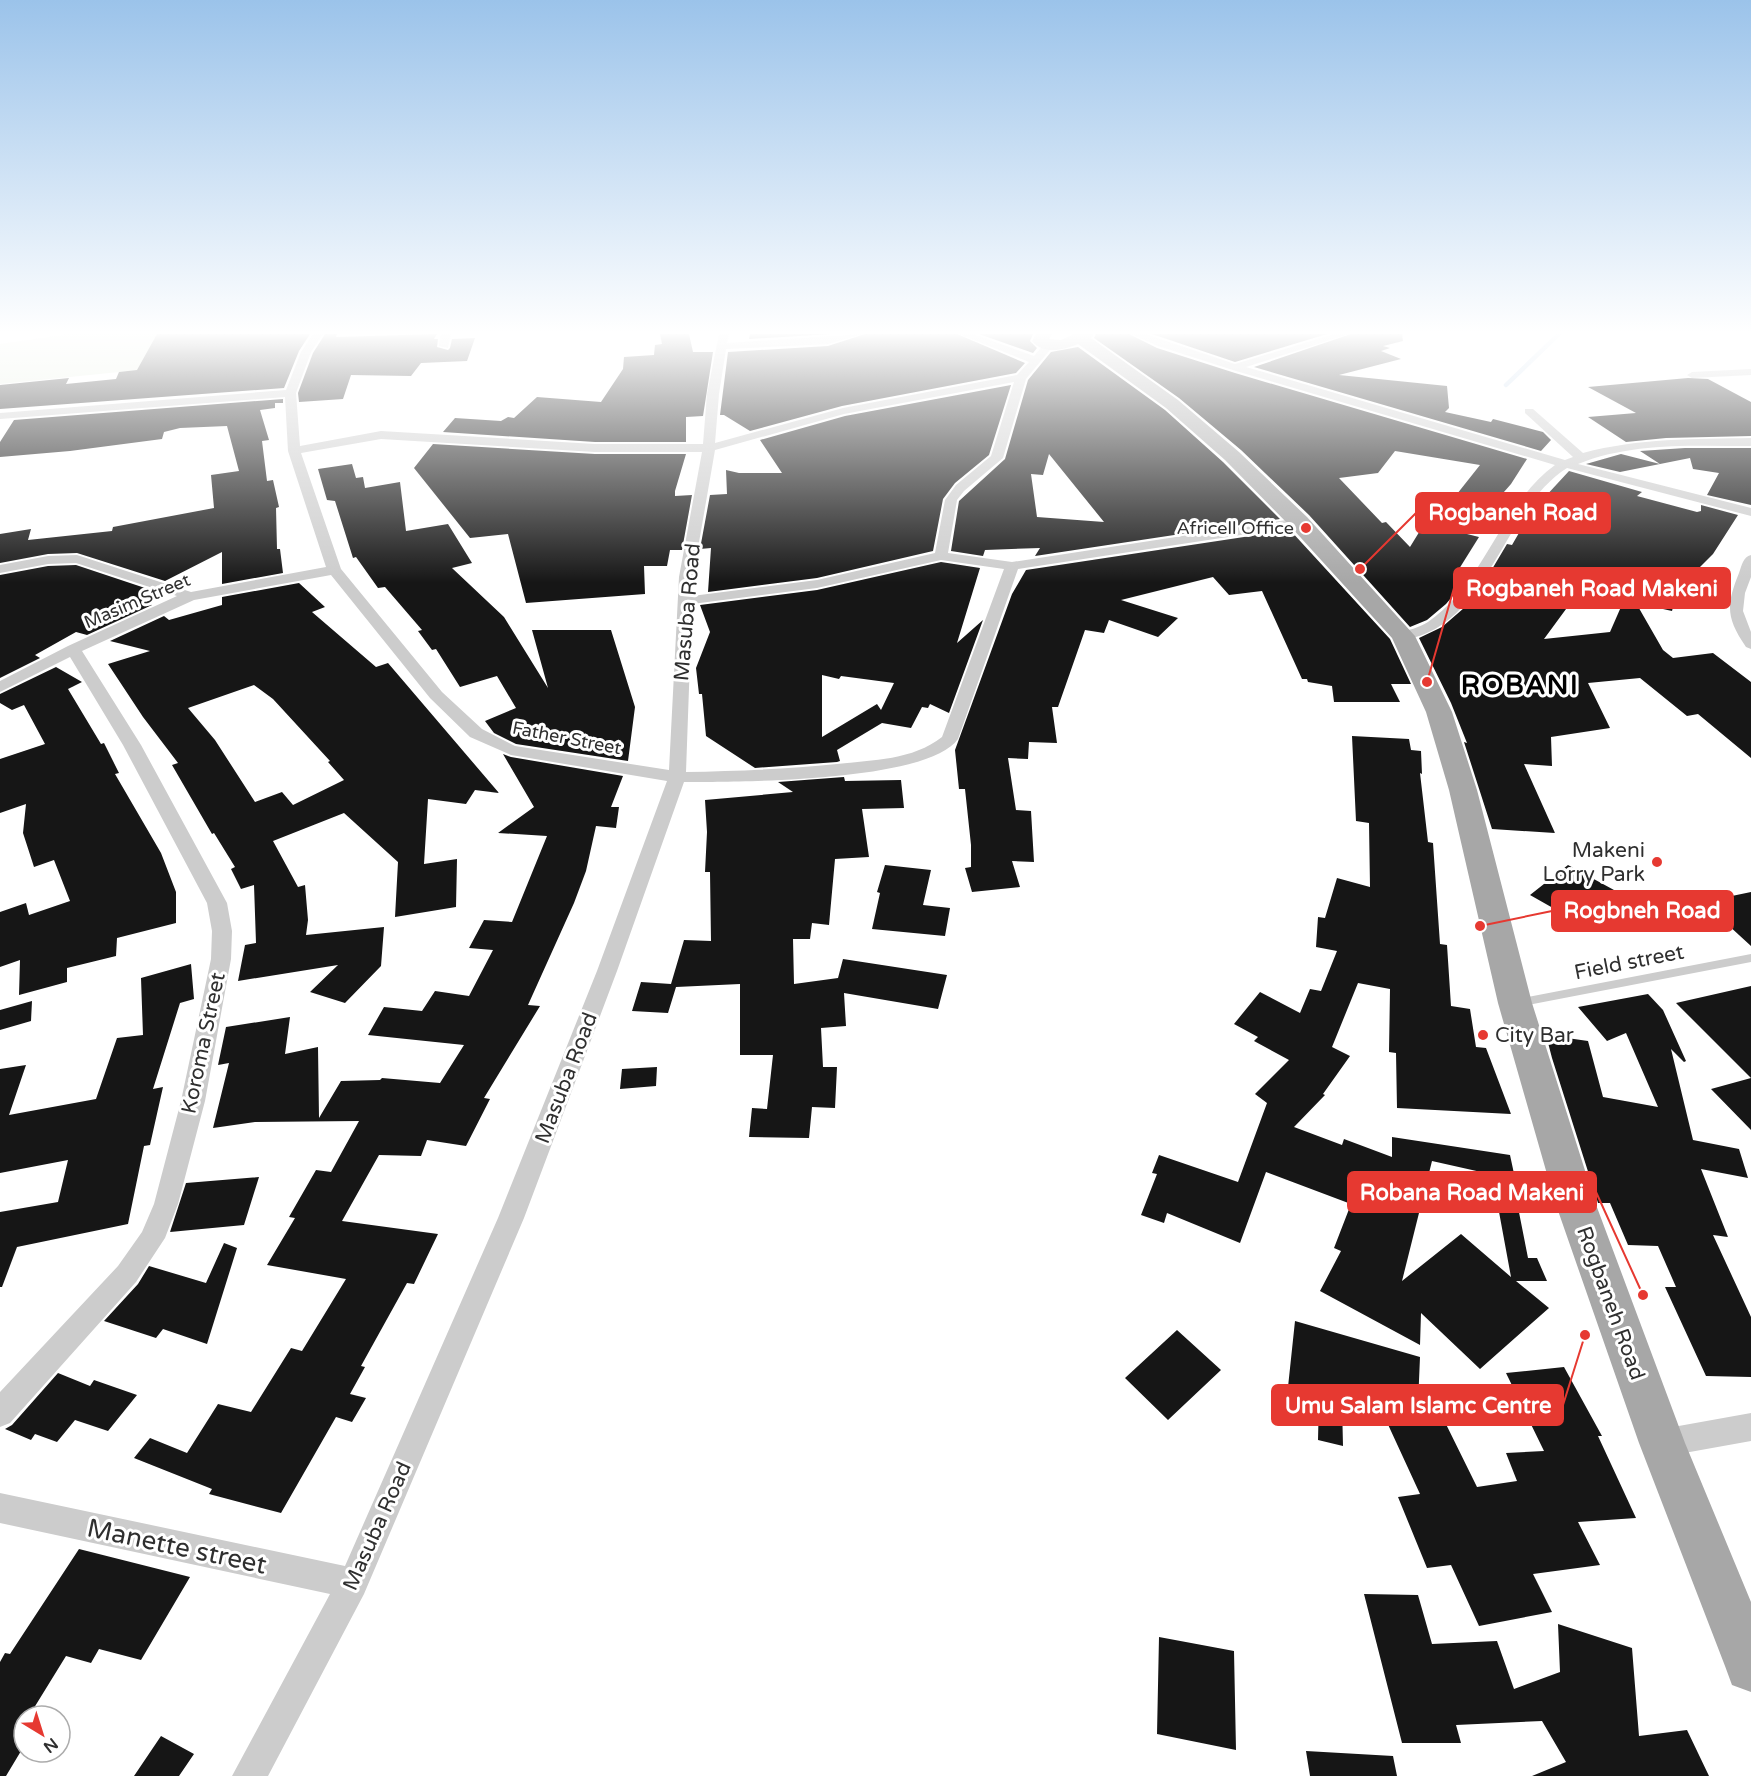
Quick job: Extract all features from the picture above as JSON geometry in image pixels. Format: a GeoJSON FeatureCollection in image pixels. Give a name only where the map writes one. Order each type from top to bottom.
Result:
{"type":"FeatureCollection","features":[{"type":"Feature","properties":{"kind":"main road","name":"Rogbaneh Road"},"geometry":{"type":"LineString","coordinates":[[1187,417],[1232,456],[1299,522],[1403,636],[1439,712],[1463,790],[1515,1003],[1575,1202],[1662,1443],[1751,1666]]}},
{"type":"Feature","properties":{"kind":"street","name":"Father Street"},"geometry":{"type":"LineString","coordinates":[[292,417],[294,451],[334,570],[436,695],[476,733],[511,750],[677,777],[770,776],[892,764],[937,750],[951,739],[1012,566]]}},
{"type":"Feature","properties":{"kind":"street","name":"Masuba Road"},"geometry":{"type":"LineString","coordinates":[[249,1776],[353,1583],[511,1218],[607,971],[677,777],[686,577],[709,448],[711,417]]}},
{"type":"Feature","properties":{"kind":"street"},"geometry":{"type":"LineString","coordinates":[[294,451],[381,435],[548,446],[709,448],[822,417]]}},
{"type":"Feature","properties":{"kind":"street"},"geometry":{"type":"LineString","coordinates":[[941,556],[951,500],[960,488],[998,458],[1010,417]]}},
{"type":"Feature","properties":{"kind":"street"},"geometry":{"type":"LineString","coordinates":[[1399,417],[1564,465],[1751,512]]}},
{"type":"Feature","properties":{"kind":"street"},"geometry":{"type":"LineString","coordinates":[[1536,417],[1582,458]]}},
{"type":"Feature","properties":{"kind":"street"},"geometry":{"type":"LineString","coordinates":[[1403,636],[1432,625],[1450,609],[1530,498],[1547,477],[1564,465],[1582,458],[1645,445],[1751,442]]}},
{"type":"Feature","properties":{"kind":"street"},"geometry":{"type":"LineString","coordinates":[[684,601],[817,584],[941,556],[1012,566],[1299,522]]}},
{"type":"Feature","properties":{"kind":"street"},"geometry":{"type":"LineString","coordinates":[[0,569],[60,557],[77,559],[190,596]]}},
{"type":"Feature","properties":{"kind":"street"},"geometry":{"type":"LineString","coordinates":[[1751,559],[1734,607],[1738,625],[1751,644]]}},
{"type":"Feature","properties":{"kind":"street","name":"Masim Street"},"geometry":{"type":"LineString","coordinates":[[0,687],[74,649],[190,596],[334,570]]}},
{"type":"Feature","properties":{"kind":"street","name":"Koroma Street"},"geometry":{"type":"LineString","coordinates":[[0,1413],[126,1275],[152,1238],[166,1204],[193,1101],[221,959],[222,931],[217,903],[132,745],[74,649]]}},
{"type":"Feature","properties":{"kind":"street"},"geometry":{"type":"LineString","coordinates":[[1662,1443],[1751,1427]]}},
{"type":"Feature","properties":{"kind":"street","name":"Manette street"},"geometry":{"type":"LineString","coordinates":[[0,1508],[353,1583]]}},
{"type":"Feature","properties":{"kind":"lane","name":"Field street"},"geometry":{"type":"LineString","coordinates":[[1515,1003],[1751,958]]}},
{"type":"Feature","properties":{"kind":"building"},"geometry":{"type":"Polygon","coordinates":[[[54,417],[262,417],[269,440],[262,441],[267,481],[273,480],[279,507],[276,508],[277,549],[280,549],[283,573],[222,584],[222,552],[165,581],[77,553],[48,554],[0,563],[0,534],[31,529],[28,540],[112,531],[113,527],[214,508],[211,475],[239,471],[227,426],[180,428],[164,432],[162,439],[0,457],[0,442],[14,420],[54,417]]]}},
{"type":"Feature","properties":{"kind":"building"},"geometry":{"type":"Polygon","coordinates":[[[508,417],[688,417],[686,417],[686,442],[595,442],[443,432],[455,418],[501,421],[508,417]]]}},
{"type":"Feature","properties":{"kind":"building"},"geometry":{"type":"Polygon","coordinates":[[[727,417],[802,417],[750,431],[727,417]]]}},
{"type":"Feature","properties":{"kind":"building"},"geometry":{"type":"Polygon","coordinates":[[[842,417],[1001,417],[989,455],[955,483],[943,499],[933,551],[817,578],[708,592],[711,548],[700,549],[710,495],[727,494],[726,470],[739,473],[782,473],[760,440],[842,417]]]}},
{"type":"Feature","properties":{"kind":"building"},"geometry":{"type":"Polygon","coordinates":[[[1017,417],[1173,417],[1223,462],[1280,519],[1035,556],[1040,548],[985,550],[983,556],[951,551],[959,501],[1005,459],[1017,417]],[[1049,454],[1043,475],[1031,474],[1037,517],[1104,522],[1049,454]]]}},
{"type":"Feature","properties":{"kind":"building"},"geometry":{"type":"Polygon","coordinates":[[[1202,417],[1384,417],[1527,459],[1511,484],[1467,534],[1479,537],[1454,577],[1463,584],[1446,604],[1427,620],[1410,627],[1309,515],[1241,450],[1202,417]],[[1395,451],[1378,473],[1339,478],[1382,523],[1386,522],[1410,547],[1437,503],[1457,494],[1480,465],[1395,451]]]}},
{"type":"Feature","properties":{"kind":"building"},"geometry":{"type":"Polygon","coordinates":[[[1424,417],[1467,417],[1491,422],[1493,419],[1543,432],[1551,440],[1541,451],[1424,417]]]}},
{"type":"Feature","properties":{"kind":"building"},"geometry":{"type":"Polygon","coordinates":[[[1588,417],[1751,417],[1751,436],[1666,438],[1626,442],[1588,417]]]}},
{"type":"Feature","properties":{"kind":"building"},"geometry":{"type":"Polygon","coordinates":[[[433,444],[595,454],[686,454],[675,491],[675,496],[692,495],[682,550],[670,550],[667,566],[644,566],[645,594],[526,603],[508,534],[470,538],[414,468],[433,444]]]}},
{"type":"Feature","properties":{"kind":"building"},"geometry":{"type":"Polygon","coordinates":[[[1751,448],[1751,505],[1707,495],[1719,473],[1693,469],[1690,458],[1660,464],[1640,451],[1751,448]]]}},
{"type":"Feature","properties":{"kind":"building"},"geometry":{"type":"Polygon","coordinates":[[[1621,454],[1660,464],[1620,472],[1586,464],[1621,454]]]}},
{"type":"Feature","properties":{"kind":"building"},"geometry":{"type":"Polygon","coordinates":[[[352,464],[356,478],[363,477],[365,488],[400,482],[406,531],[448,524],[472,563],[452,568],[504,617],[548,688],[532,630],[611,630],[635,707],[628,761],[516,744],[494,733],[485,721],[516,708],[497,676],[460,687],[436,649],[432,650],[418,631],[422,630],[385,587],[378,588],[356,557],[353,558],[335,501],[327,500],[318,469],[352,464]]]}},
{"type":"Feature","properties":{"kind":"building"},"geometry":{"type":"Polygon","coordinates":[[[1569,471],[1642,492],[1637,496],[1697,512],[1701,511],[1701,505],[1738,515],[1713,554],[1682,585],[1679,584],[1672,611],[1636,603],[1663,650],[1673,658],[1713,653],[1751,682],[1751,758],[1698,714],[1687,716],[1640,678],[1588,683],[1610,728],[1551,737],[1552,766],[1524,764],[1555,833],[1492,829],[1464,742],[1467,743],[1451,703],[1419,638],[1442,627],[1464,608],[1482,586],[1507,544],[1512,545],[1531,512],[1569,471]],[[1580,590],[1544,639],[1610,632],[1624,600],[1580,590]]]}},
{"type":"Feature","properties":{"kind":"building"},"geometry":{"type":"Polygon","coordinates":[[[1290,530],[1390,639],[1411,684],[1391,684],[1400,702],[1334,702],[1332,686],[1302,679],[1262,591],[1229,595],[1213,577],[1121,600],[1178,618],[1158,637],[1109,620],[1104,633],[1085,630],[1058,707],[1052,707],[1057,743],[1029,742],[1028,759],[1008,758],[1016,810],[1031,811],[1034,862],[1012,861],[1020,887],[972,892],[965,868],[971,867],[971,845],[965,789],[959,789],[955,750],[1012,594],[1026,570],[1290,530]]]}},
{"type":"Feature","properties":{"kind":"building"},"geometry":{"type":"Polygon","coordinates":[[[941,562],[980,568],[957,643],[983,620],[949,713],[930,704],[928,708],[922,707],[911,728],[882,723],[837,750],[840,761],[837,762],[755,768],[706,736],[702,694],[699,694],[696,668],[710,632],[700,605],[817,590],[941,562]],[[822,675],[822,737],[877,704],[881,710],[894,683],[841,676],[839,679],[822,675]]]}},
{"type":"Feature","properties":{"kind":"building"},"geometry":{"type":"Polygon","coordinates":[[[76,565],[151,590],[140,596],[152,605],[87,635],[76,632],[35,655],[40,658],[0,678],[0,575],[48,566],[76,565]]]}},
{"type":"Feature","properties":{"kind":"building"},"geometry":{"type":"Polygon","coordinates":[[[299,583],[325,607],[312,612],[376,667],[388,663],[499,793],[475,790],[466,804],[428,799],[424,864],[457,859],[456,907],[395,917],[398,862],[344,813],[273,841],[298,887],[305,885],[308,920],[306,935],[384,927],[381,966],[345,1003],[310,992],[338,965],[238,981],[245,945],[256,943],[254,885],[241,889],[231,869],[235,867],[214,833],[212,834],[172,765],[178,763],[143,717],[108,664],[150,651],[110,641],[164,616],[169,620],[222,605],[222,597],[299,583]],[[254,685],[188,708],[215,740],[255,802],[282,792],[293,805],[344,780],[328,762],[330,761],[273,699],[254,685]]]}},
{"type":"Feature","properties":{"kind":"building"},"geometry":{"type":"Polygon","coordinates":[[[56,667],[82,682],[68,689],[101,744],[104,743],[119,773],[115,774],[161,853],[176,892],[176,923],[117,938],[116,956],[67,968],[67,982],[19,995],[20,960],[0,967],[0,912],[26,903],[29,915],[70,901],[54,860],[34,867],[23,833],[26,804],[0,813],[0,759],[45,744],[24,705],[12,710],[0,703],[0,694],[56,667]]]}},
{"type":"Feature","properties":{"kind":"building"},"geometry":{"type":"Polygon","coordinates":[[[1352,736],[1409,739],[1411,750],[1421,751],[1422,774],[1420,773],[1428,842],[1433,843],[1440,944],[1447,945],[1451,1006],[1470,1009],[1476,1047],[1486,1048],[1511,1114],[1397,1108],[1396,1053],[1389,1052],[1390,989],[1358,983],[1332,1047],[1350,1056],[1323,1094],[1325,1095],[1294,1127],[1342,1145],[1344,1139],[1392,1157],[1392,1137],[1510,1155],[1528,1258],[1537,1258],[1547,1281],[1516,1281],[1549,1308],[1480,1369],[1421,1313],[1420,1345],[1320,1291],[1341,1251],[1334,1248],[1351,1204],[1266,1172],[1240,1243],[1167,1213],[1164,1223],[1141,1215],[1157,1174],[1152,1173],[1159,1155],[1238,1182],[1267,1103],[1255,1094],[1289,1060],[1254,1041],[1258,1037],[1234,1024],[1260,992],[1300,1013],[1310,989],[1321,991],[1337,951],[1316,947],[1318,917],[1325,918],[1337,878],[1370,887],[1369,823],[1356,821],[1352,736]],[[1432,1161],[1402,1281],[1461,1234],[1511,1277],[1497,1201],[1486,1200],[1481,1172],[1432,1161]]]}},
{"type":"Feature","properties":{"kind":"building"},"geometry":{"type":"Polygon","coordinates":[[[503,754],[623,776],[611,807],[619,807],[616,828],[596,826],[586,871],[574,903],[528,1005],[540,1006],[484,1098],[490,1099],[466,1146],[427,1140],[421,1156],[379,1155],[342,1221],[438,1234],[414,1284],[407,1283],[361,1366],[365,1367],[350,1394],[366,1398],[352,1422],[336,1417],[281,1513],[209,1494],[212,1489],[134,1458],[150,1438],[187,1453],[218,1404],[251,1412],[291,1348],[302,1351],[346,1279],[267,1265],[295,1218],[289,1217],[316,1170],[331,1172],[359,1121],[255,1122],[213,1128],[229,1063],[218,1065],[226,1027],[290,1017],[285,1054],[318,1047],[319,1118],[341,1081],[380,1080],[382,1078],[440,1083],[464,1045],[368,1035],[384,1007],[422,1011],[435,991],[469,996],[493,950],[469,948],[484,920],[512,922],[547,836],[498,833],[534,807],[503,754]]]}},
{"type":"Feature","properties":{"kind":"building"},"geometry":{"type":"Polygon","coordinates":[[[844,777],[845,781],[901,780],[904,808],[862,809],[869,857],[835,859],[829,925],[812,923],[810,939],[793,939],[794,984],[838,978],[843,959],[947,975],[938,1009],[844,993],[846,1026],[821,1028],[823,1067],[837,1067],[835,1108],[812,1107],[809,1138],[749,1137],[752,1108],[767,1109],[773,1055],[740,1055],[740,984],[676,987],[668,1013],[632,1011],[641,982],[671,984],[684,940],[711,941],[710,872],[705,872],[707,832],[705,800],[793,792],[778,782],[844,777]]]}},
{"type":"Feature","properties":{"kind":"building"},"geometry":{"type":"Polygon","coordinates":[[[885,865],[931,870],[923,905],[950,908],[945,936],[872,929],[880,893],[877,892],[885,865]]]}},
{"type":"Feature","properties":{"kind":"building"},"geometry":{"type":"Polygon","coordinates":[[[1568,865],[1614,890],[1590,910],[1573,901],[1560,912],[1530,895],[1568,865]]]}},
{"type":"Feature","properties":{"kind":"building"},"geometry":{"type":"Polygon","coordinates":[[[1751,892],[1751,946],[1703,902],[1751,892]]]}},
{"type":"Feature","properties":{"kind":"building"},"geometry":{"type":"Polygon","coordinates":[[[191,964],[194,999],[180,1003],[153,1089],[163,1087],[150,1145],[144,1146],[128,1224],[17,1247],[2,1287],[0,1287],[0,1212],[58,1202],[68,1160],[0,1173],[0,1069],[26,1065],[9,1115],[96,1099],[117,1038],[143,1035],[141,978],[191,964]]]}},
{"type":"Feature","properties":{"kind":"building"},"geometry":{"type":"Polygon","coordinates":[[[1751,986],[1751,1078],[1676,1003],[1751,986]]]}},
{"type":"Feature","properties":{"kind":"building"},"geometry":{"type":"Polygon","coordinates":[[[1648,994],[1663,1010],[1686,1061],[1684,1062],[1671,1049],[1693,1140],[1739,1149],[1748,1178],[1701,1169],[1728,1237],[1713,1235],[1751,1317],[1751,1377],[1706,1376],[1665,1287],[1676,1287],[1658,1246],[1628,1245],[1610,1203],[1598,1203],[1552,1058],[1546,1035],[1588,1041],[1603,1097],[1658,1107],[1626,1033],[1607,1041],[1578,1007],[1648,994]]]}},
{"type":"Feature","properties":{"kind":"building"},"geometry":{"type":"Polygon","coordinates":[[[32,1001],[31,1021],[0,1030],[0,1010],[32,1001]]]}},
{"type":"Feature","properties":{"kind":"building"},"geometry":{"type":"Polygon","coordinates":[[[657,1067],[656,1086],[620,1089],[622,1069],[657,1067]]]}},
{"type":"Feature","properties":{"kind":"building"},"geometry":{"type":"Polygon","coordinates":[[[1751,1078],[1751,1130],[1711,1089],[1751,1078]]]}},
{"type":"Feature","properties":{"kind":"building"},"geometry":{"type":"Polygon","coordinates":[[[259,1177],[244,1225],[170,1232],[186,1183],[259,1177]]]}},
{"type":"Feature","properties":{"kind":"building"},"geometry":{"type":"Polygon","coordinates":[[[224,1243],[237,1248],[207,1344],[163,1329],[156,1338],[104,1321],[138,1284],[149,1266],[206,1283],[224,1243]]]}},
{"type":"Feature","properties":{"kind":"building"},"geometry":{"type":"Polygon","coordinates":[[[1295,1321],[1420,1357],[1418,1404],[1439,1410],[1477,1487],[1517,1481],[1506,1453],[1544,1451],[1506,1373],[1564,1367],[1602,1436],[1598,1436],[1636,1518],[1578,1522],[1600,1565],[1533,1574],[1552,1612],[1479,1626],[1451,1565],[1427,1568],[1398,1497],[1420,1494],[1385,1418],[1342,1404],[1343,1446],[1318,1440],[1319,1397],[1288,1387],[1295,1321]]]}},
{"type":"Feature","properties":{"kind":"building"},"geometry":{"type":"Polygon","coordinates":[[[1177,1330],[1221,1370],[1168,1420],[1125,1378],[1177,1330]]]}},
{"type":"Feature","properties":{"kind":"building"},"geometry":{"type":"Polygon","coordinates":[[[58,1373],[90,1386],[94,1380],[137,1395],[108,1431],[75,1420],[57,1442],[35,1434],[31,1440],[5,1429],[12,1425],[58,1373]]]}},
{"type":"Feature","properties":{"kind":"building"},"geometry":{"type":"Polygon","coordinates":[[[79,1549],[190,1577],[141,1660],[99,1649],[91,1663],[66,1656],[36,1704],[12,1704],[13,1764],[6,1776],[0,1776],[0,1662],[5,1653],[10,1654],[79,1549]]]}},
{"type":"Feature","properties":{"kind":"building"},"geometry":{"type":"Polygon","coordinates":[[[1364,1594],[1418,1595],[1432,1644],[1497,1641],[1514,1689],[1560,1672],[1558,1624],[1632,1648],[1639,1736],[1687,1730],[1709,1776],[1532,1776],[1566,1762],[1542,1721],[1456,1725],[1461,1743],[1402,1743],[1364,1594]]]}},
{"type":"Feature","properties":{"kind":"building"},"geometry":{"type":"Polygon","coordinates":[[[1159,1637],[1234,1651],[1236,1750],[1157,1734],[1159,1637]]]}},
{"type":"Feature","properties":{"kind":"building"},"geometry":{"type":"Polygon","coordinates":[[[161,1736],[194,1754],[179,1776],[134,1776],[161,1736]]]}},
{"type":"Feature","properties":{"kind":"building"},"geometry":{"type":"Polygon","coordinates":[[[1306,1751],[1393,1756],[1397,1776],[1310,1776],[1306,1751]]]}},
{"type":"Feature","properties":{"kind":"place","name":"Africell Office"},"geometry":{"type":"Point","coordinates":[1306,528]}},
{"type":"Feature","properties":{"kind":"place","name":"Rogbaneh Road"},"geometry":{"type":"Point","coordinates":[1360,569]}},
{"type":"Feature","properties":{"kind":"place","name":"Rogbaneh Road Makeni"},"geometry":{"type":"Point","coordinates":[1427,682]}},
{"type":"Feature","properties":{"kind":"place","name":"Makeni Lorry Park"},"geometry":{"type":"Point","coordinates":[1657,862]}},
{"type":"Feature","properties":{"kind":"place","name":"Rogbneh Road"},"geometry":{"type":"Point","coordinates":[1480,926]}},
{"type":"Feature","properties":{"kind":"place","name":"City Bar"},"geometry":{"type":"Point","coordinates":[1483,1035]}},
{"type":"Feature","properties":{"kind":"place","name":"Robana Road Makeni"},"geometry":{"type":"Point","coordinates":[1643,1295]}},
{"type":"Feature","properties":{"kind":"place","name":"Umu Salam Islamc Centre"},"geometry":{"type":"Point","coordinates":[1585,1335]}},
{"type":"Feature","properties":{"kind":"district","name":"ROBANI"},"geometry":{"type":"Point","coordinates":[1520,685]}}]}
